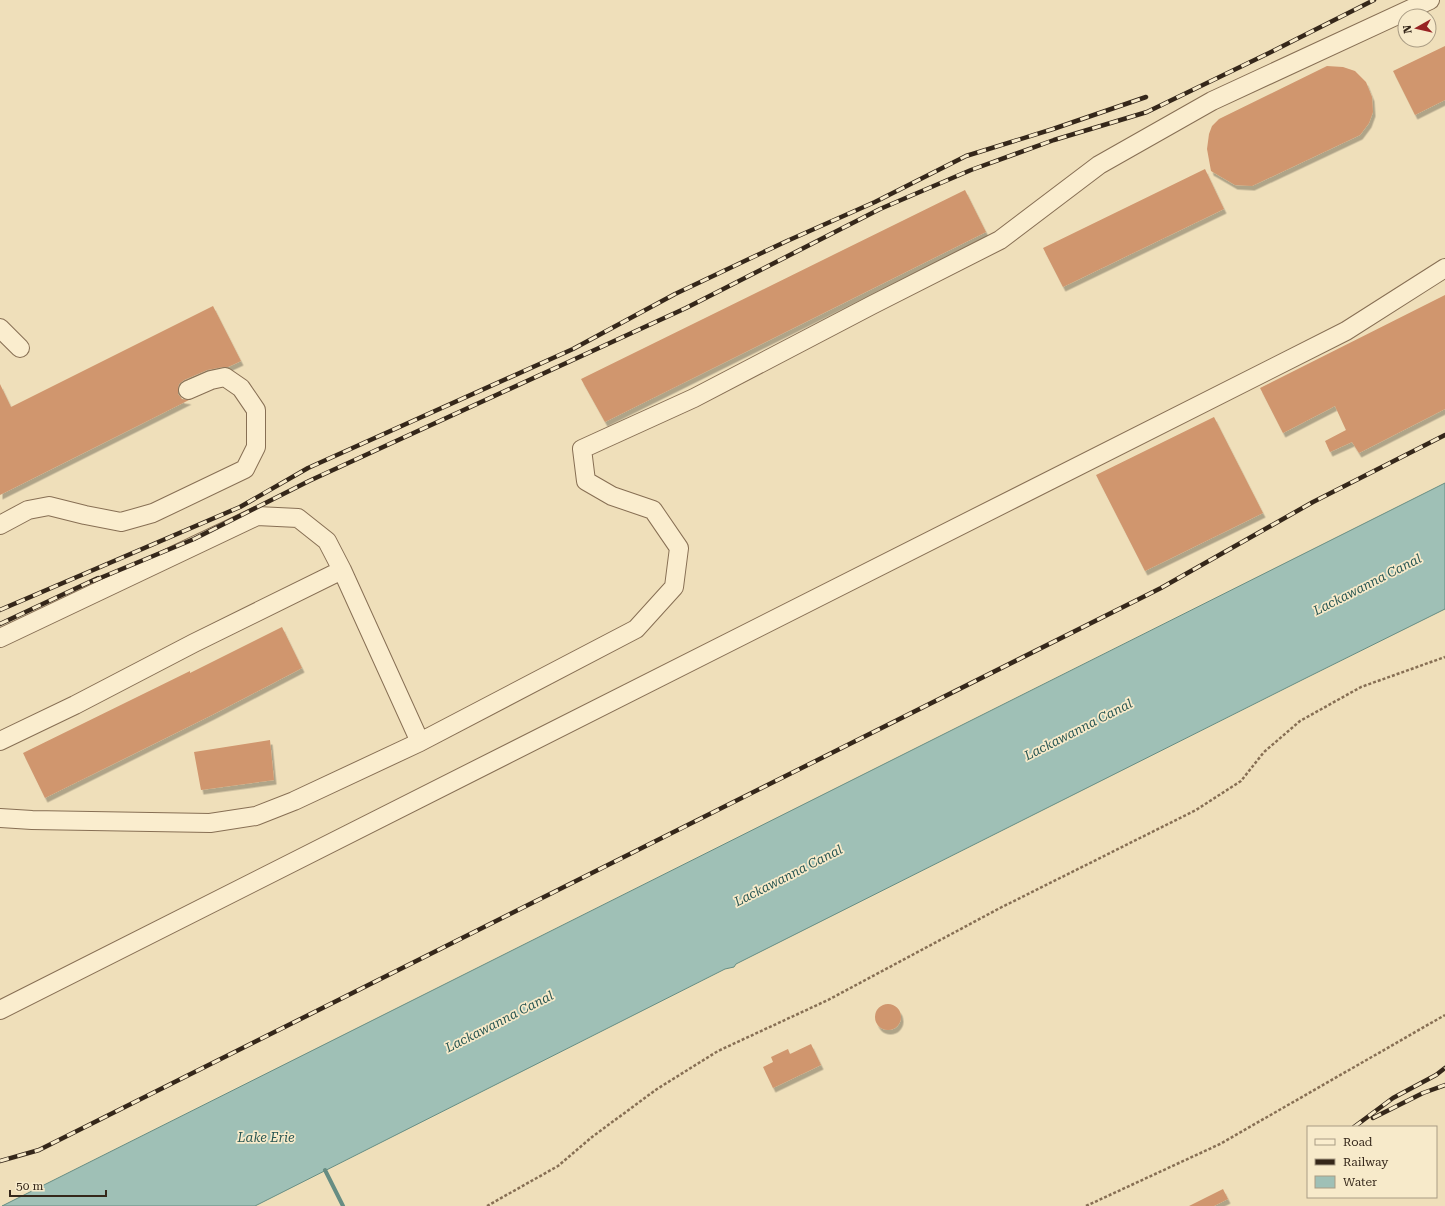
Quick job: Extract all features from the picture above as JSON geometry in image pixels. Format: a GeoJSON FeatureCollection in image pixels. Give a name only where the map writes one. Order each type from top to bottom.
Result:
{"type":"FeatureCollection","features":[{"type":"Feature","properties":{"kind":"lane"},"geometry":{"type":"LineString","coordinates":[[0,818],[32,820],[210,823],[256,816],[294,801],[420,742],[636,629],[674,587],[679,548],[653,510],[612,496],[586,481],[582,449],[694,398],[872,304],[1000,240],[1099,165],[1212,101],[1430,0]]}},
{"type":"Feature","properties":{"kind":"lane"},"geometry":{"type":"LineString","coordinates":[[0,1010],[1346,331],[1445,268]]}},
{"type":"Feature","properties":{"kind":"lane"},"geometry":{"type":"LineString","coordinates":[[0,328],[20,348]]}},
{"type":"Feature","properties":{"kind":"lane"},"geometry":{"type":"LineString","coordinates":[[0,525],[28,510],[49,506],[121,522],[153,513],[245,469],[256,447],[256,410],[241,388],[225,377],[211,380],[188,390]]}},
{"type":"Feature","properties":{"kind":"lane"},"geometry":{"type":"LineString","coordinates":[[0,638],[257,516],[298,518],[327,541],[342,570],[420,742]]}},
{"type":"Feature","properties":{"kind":"lane"},"geometry":{"type":"LineString","coordinates":[[0,741],[75,705],[194,643],[342,570]]}},
{"type":"Feature","properties":{"kind":"path"},"geometry":{"type":"LineString","coordinates":[[487,1206],[558,1166],[592,1137],[657,1089],[718,1051],[828,1000],[1000,908],[1196,810],[1241,781],[1264,752],[1300,722],[1362,687],[1445,657]]}},
{"type":"Feature","properties":{"kind":"path"},"geometry":{"type":"LineString","coordinates":[[1086,1206],[1220,1144],[1445,1015]]}},
{"type":"Feature","properties":{"kind":"water","name":"Lake Erie"},"geometry":{"type":"Polygon","coordinates":[[[1445,483],[1445,609],[736,964],[734,967],[725,969],[255,1206],[2,1206],[1445,483]]]}},
{"type":"Feature","properties":{"kind":"building"},"geometry":{"type":"Polygon","coordinates":[[[1445,46],[1445,100],[1415,115],[1393,71],[1445,46]]]}},
{"type":"Feature","properties":{"kind":"building"},"geometry":{"type":"Polygon","coordinates":[[[1327,66],[1343,67],[1355,71],[1366,82],[1372,97],[1373,112],[1369,123],[1360,135],[1252,186],[1235,185],[1211,171],[1207,149],[1209,134],[1212,126],[1219,119],[1327,66]]]}},
{"type":"Feature","properties":{"kind":"building"},"geometry":{"type":"Polygon","coordinates":[[[1205,169],[1224,209],[1063,287],[1043,248],[1205,169]]]}},
{"type":"Feature","properties":{"kind":"building"},"geometry":{"type":"Polygon","coordinates":[[[965,190],[986,232],[605,422],[581,379],[965,190]]]}},
{"type":"Feature","properties":{"kind":"building"},"geometry":{"type":"Polygon","coordinates":[[[1445,295],[1445,409],[1359,453],[1352,442],[1330,452],[1325,441],[1346,430],[1335,406],[1283,433],[1260,388],[1445,295]]]}},
{"type":"Feature","properties":{"kind":"building"},"geometry":{"type":"Polygon","coordinates":[[[213,306],[241,361],[228,367],[207,370],[184,380],[179,384],[178,394],[182,399],[189,400],[0,495],[0,384],[11,407],[213,306]]]}},
{"type":"Feature","properties":{"kind":"building"},"geometry":{"type":"Polygon","coordinates":[[[1214,417],[1263,513],[1145,571],[1096,475],[1214,417]]]}},
{"type":"Feature","properties":{"kind":"building"},"geometry":{"type":"Polygon","coordinates":[[[282,627],[302,668],[212,715],[45,798],[23,753],[282,627]]]}},
{"type":"Feature","properties":{"kind":"building"},"geometry":{"type":"Polygon","coordinates":[[[270,740],[274,780],[201,790],[194,752],[270,740]]]}},
{"type":"Feature","properties":{"kind":"building"},"geometry":{"type":"Polygon","coordinates":[[[888,1004],[897,1008],[901,1017],[897,1026],[888,1030],[879,1026],[875,1017],[879,1008],[888,1004]]]}},
{"type":"Feature","properties":{"kind":"building"},"geometry":{"type":"Polygon","coordinates":[[[811,1044],[821,1065],[773,1088],[763,1067],[773,1062],[771,1057],[788,1049],[790,1054],[811,1044]]]}},
{"type":"Feature","properties":{"kind":"building"},"geometry":{"type":"Polygon","coordinates":[[[1223,1189],[1228,1199],[1214,1206],[1189,1206],[1223,1189]]]}},
{"type":"Feature","properties":{"kind":"waterway"},"geometry":{"type":"LineString","coordinates":[[325,1170],[343,1206]]}},
{"type":"Feature","properties":{"kind":"railway"},"geometry":{"type":"LineString","coordinates":[[93,581],[194,539],[309,481],[686,308],[880,209],[971,170],[1054,140],[1147,112],[1374,0]]}},
{"type":"Feature","properties":{"kind":"railway"},"geometry":{"type":"LineString","coordinates":[[0,610],[240,507],[308,468],[573,349],[675,294],[787,241],[875,202],[966,156],[1053,129],[1146,97]]}},
{"type":"Feature","properties":{"kind":"railway"},"geometry":{"type":"LineString","coordinates":[[0,1161],[39,1150],[1161,588],[1313,502],[1445,435]]}},
{"type":"Feature","properties":{"kind":"railway"},"geometry":{"type":"LineString","coordinates":[[0,624],[98,578]]}},
{"type":"Feature","properties":{"kind":"railway"},"geometry":{"type":"LineString","coordinates":[[1355,1126],[1393,1098],[1436,1075],[1445,1068]]}},
{"type":"Feature","properties":{"kind":"railway"},"geometry":{"type":"LineString","coordinates":[[1373,1118],[1423,1093],[1445,1085]]}},
{"type":"Feature","properties":{"kind":"water label","name":"Lackawanna Canal"},"geometry":{"type":"Point","coordinates":[1367,584]}},
{"type":"Feature","properties":{"kind":"water label","name":"Lackawanna Canal"},"geometry":{"type":"Point","coordinates":[1078,729]}},
{"type":"Feature","properties":{"kind":"water label","name":"Lackawanna Canal"},"geometry":{"type":"Point","coordinates":[788,875]}},
{"type":"Feature","properties":{"kind":"water label","name":"Lackawanna Canal"},"geometry":{"type":"Point","coordinates":[499,1021]}}]}
